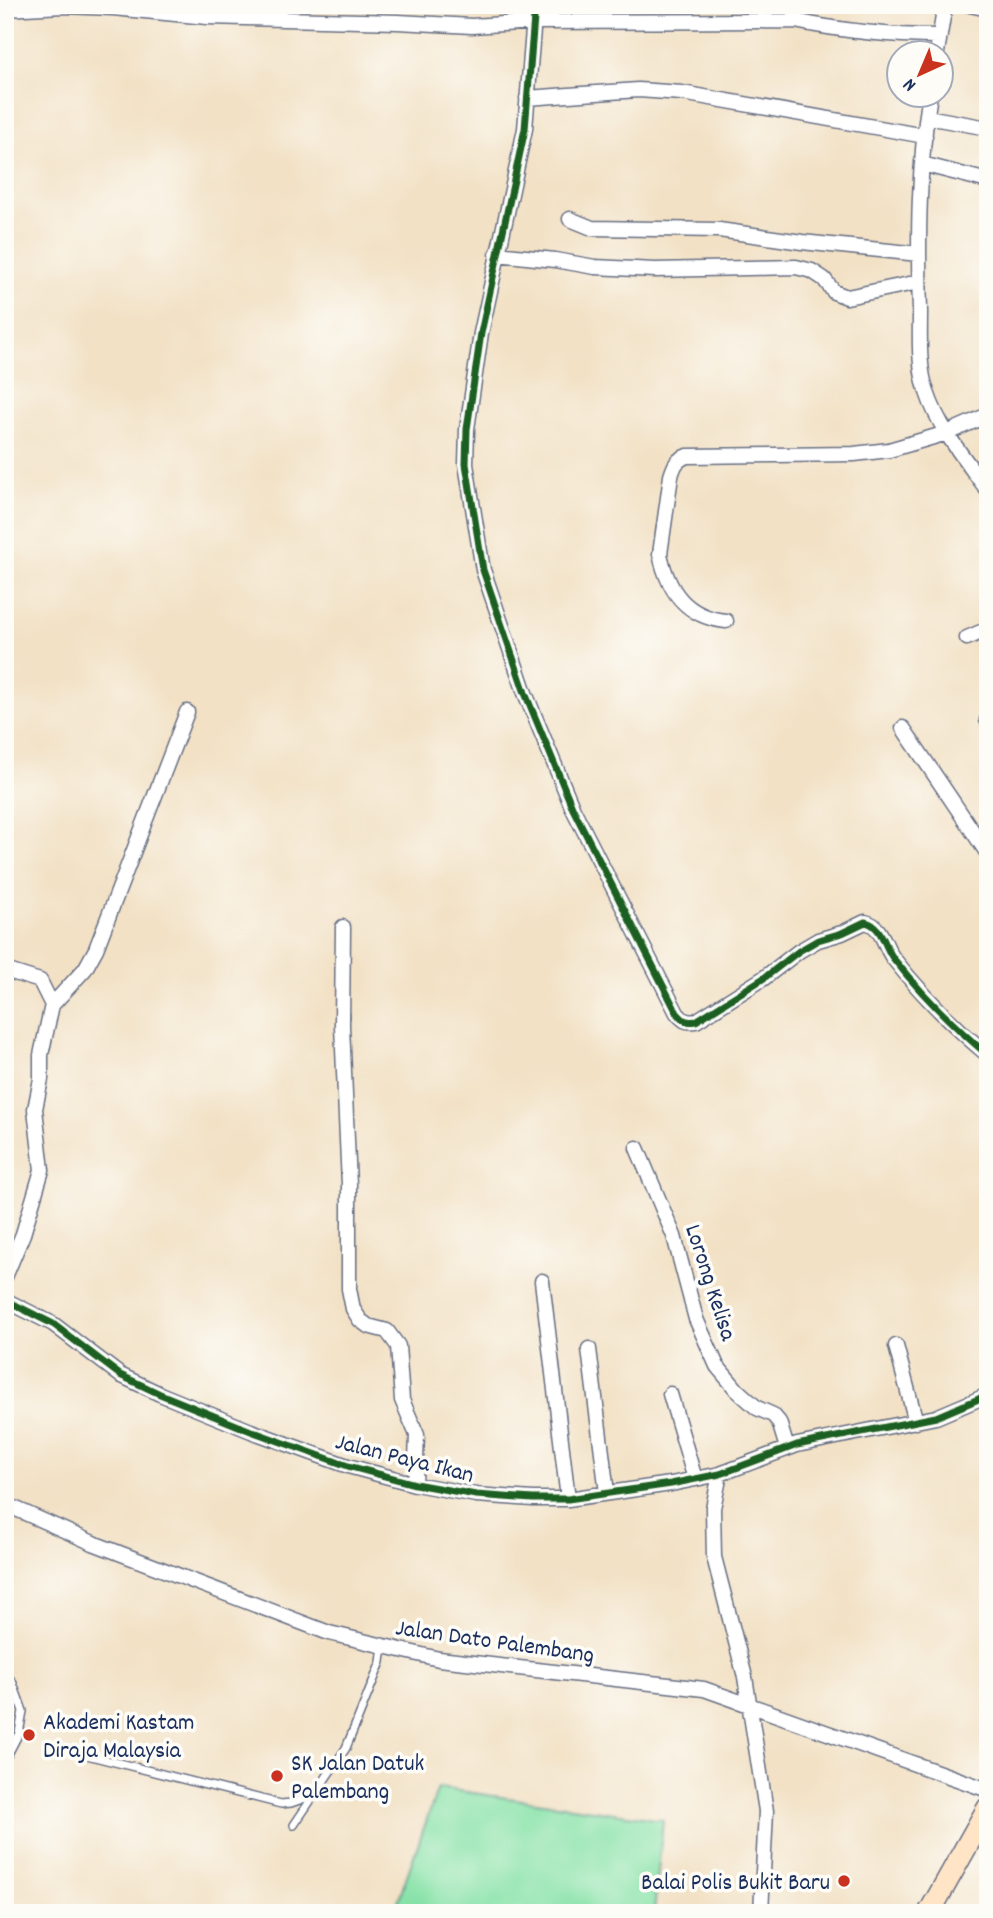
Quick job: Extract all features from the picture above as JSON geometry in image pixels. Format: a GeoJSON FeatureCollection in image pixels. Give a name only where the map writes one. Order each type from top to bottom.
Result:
{"type":"FeatureCollection","features":[{"type":"Feature","properties":{"kind":"main road"},"geometry":{"type":"LineString","coordinates":[[929,1913],[988,1808]]}},
{"type":"Feature","properties":{"kind":"street"},"geometry":{"type":"LineString","coordinates":[[535,5],[525,129],[481,333],[467,429],[466,464],[483,570],[525,693],[573,809],[683,1020],[689,1023],[696,1021],[764,978],[799,951],[818,940],[865,922],[875,926],[890,954],[919,991],[950,1024],[988,1055]]}},
{"type":"Feature","properties":{"kind":"street"},"geometry":{"type":"LineString","coordinates":[[795,5],[795,21]]}},
{"type":"Feature","properties":{"kind":"street"},"geometry":{"type":"LineString","coordinates":[[5,9],[63,6],[113,8],[207,18],[472,26],[533,22],[795,21],[821,27],[905,36],[940,36],[945,5]]}},
{"type":"Feature","properties":{"kind":"street"},"geometry":{"type":"LineString","coordinates":[[971,5],[988,9]]}},
{"type":"Feature","properties":{"kind":"street"},"geometry":{"type":"LineString","coordinates":[[527,98],[638,90],[682,93],[925,136]]}},
{"type":"Feature","properties":{"kind":"street"},"geometry":{"type":"LineString","coordinates":[[928,108],[922,164],[919,254],[920,351],[925,388],[935,415],[988,491]]}},
{"type":"Feature","properties":{"kind":"street"},"geometry":{"type":"LineString","coordinates":[[926,117],[988,128]]}},
{"type":"Feature","properties":{"kind":"street"},"geometry":{"type":"LineString","coordinates":[[922,164],[988,181]]}},
{"type":"Feature","properties":{"kind":"street"},"geometry":{"type":"LineString","coordinates":[[570,219],[592,228],[719,230],[919,254]]}},
{"type":"Feature","properties":{"kind":"street"},"geometry":{"type":"LineString","coordinates":[[497,254],[595,267],[655,270],[796,267],[812,271],[824,279],[834,292],[847,297],[919,282]]}},
{"type":"Feature","properties":{"kind":"street"},"geometry":{"type":"LineString","coordinates":[[726,621],[703,617],[685,605],[663,566],[660,554],[671,476],[679,459],[700,456],[854,454],[889,450],[947,433],[988,415]]}},
{"type":"Feature","properties":{"kind":"street"},"geometry":{"type":"LineString","coordinates":[[967,638],[988,629]]}},
{"type":"Feature","properties":{"kind":"street"},"geometry":{"type":"LineString","coordinates":[[5,1277],[23,1234],[42,1170],[35,1109],[41,1079],[41,1055],[52,1005],[85,969],[96,949],[187,712]]}},
{"type":"Feature","properties":{"kind":"street"},"geometry":{"type":"LineString","coordinates":[[904,729],[988,854]]}},
{"type":"Feature","properties":{"kind":"street"},"geometry":{"type":"LineString","coordinates":[[343,926],[342,1026],[349,1185],[349,1289],[353,1309],[360,1320],[368,1326],[387,1331],[398,1346],[402,1400],[417,1435],[415,1484]]}},
{"type":"Feature","properties":{"kind":"street"},"geometry":{"type":"LineString","coordinates":[[5,970],[40,981],[52,1005]]}},
{"type":"Feature","properties":{"kind":"street","name":"Lorong Kelisa"},"geometry":{"type":"LineString","coordinates":[[637,1147],[674,1236],[695,1319],[717,1366],[737,1390],[757,1408],[773,1415],[779,1422],[786,1448]]}},
{"type":"Feature","properties":{"kind":"street"},"geometry":{"type":"LineString","coordinates":[[542,1282],[568,1499]]}},
{"type":"Feature","properties":{"kind":"street","name":"Jalan Paya Ikan"},"geometry":{"type":"LineString","coordinates":[[5,1300],[53,1324],[120,1375],[160,1394],[263,1436],[348,1466],[415,1484],[477,1495],[568,1499],[695,1479],[720,1474],[786,1448],[916,1422],[988,1395]]}},
{"type":"Feature","properties":{"kind":"street"},"geometry":{"type":"LineString","coordinates":[[896,1346],[916,1422]]}},
{"type":"Feature","properties":{"kind":"street"},"geometry":{"type":"LineString","coordinates":[[589,1349],[607,1493]]}},
{"type":"Feature","properties":{"kind":"street"},"geometry":{"type":"LineString","coordinates":[[670,1394],[695,1479]]}},
{"type":"Feature","properties":{"kind":"street"},"geometry":{"type":"LineString","coordinates":[[720,1474],[713,1508],[714,1557],[750,1704],[766,1811],[761,1913]]}},
{"type":"Feature","properties":{"kind":"street","name":"Jalan Dato Palembang"},"geometry":{"type":"LineString","coordinates":[[5,1504],[93,1543],[329,1633],[439,1660],[704,1689],[988,1790]]}},
{"type":"Feature","properties":{"kind":"lane"},"geometry":{"type":"LineString","coordinates":[[294,1825],[346,1748],[381,1662],[383,1647]]}},
{"type":"Feature","properties":{"kind":"lane"},"geometry":{"type":"LineString","coordinates":[[5,1675],[12,1681],[23,1711],[19,1733],[5,1760]]}},
{"type":"Feature","properties":{"kind":"lane"},"geometry":{"type":"LineString","coordinates":[[79,1753],[281,1804],[291,1804],[314,1795]]}},
{"type":"Feature","properties":{"kind":"green space"},"geometry":{"type":"Polygon","coordinates":[[[438,1788],[663,1820],[654,1913],[411,1913],[396,1907],[438,1788]]]}},
{"type":"Feature","properties":{"kind":"cycle path"},"geometry":{"type":"LineString","coordinates":[[535,5],[525,129],[481,333],[467,429],[466,464],[483,570],[525,693],[573,809],[677,1013],[685,1020],[696,1021],[818,940],[865,922],[875,927],[893,958],[926,997],[988,1055]]}},
{"type":"Feature","properties":{"kind":"cycle path"},"geometry":{"type":"LineString","coordinates":[[5,1300],[53,1324],[120,1375],[160,1394],[348,1466],[415,1484],[476,1495],[568,1499],[671,1484],[720,1474],[797,1445],[936,1417],[988,1395]]}},
{"type":"Feature","properties":{"kind":"place","name":"Akademi Kastam Diraja Malaysia"},"geometry":{"type":"Point","coordinates":[29,1735]}},
{"type":"Feature","properties":{"kind":"place","name":"SK Jalan Datuk Palembang"},"geometry":{"type":"Point","coordinates":[277,1776]}},
{"type":"Feature","properties":{"kind":"place","name":"Balai Polis Bukit Baru"},"geometry":{"type":"Point","coordinates":[844,1881]}}]}
